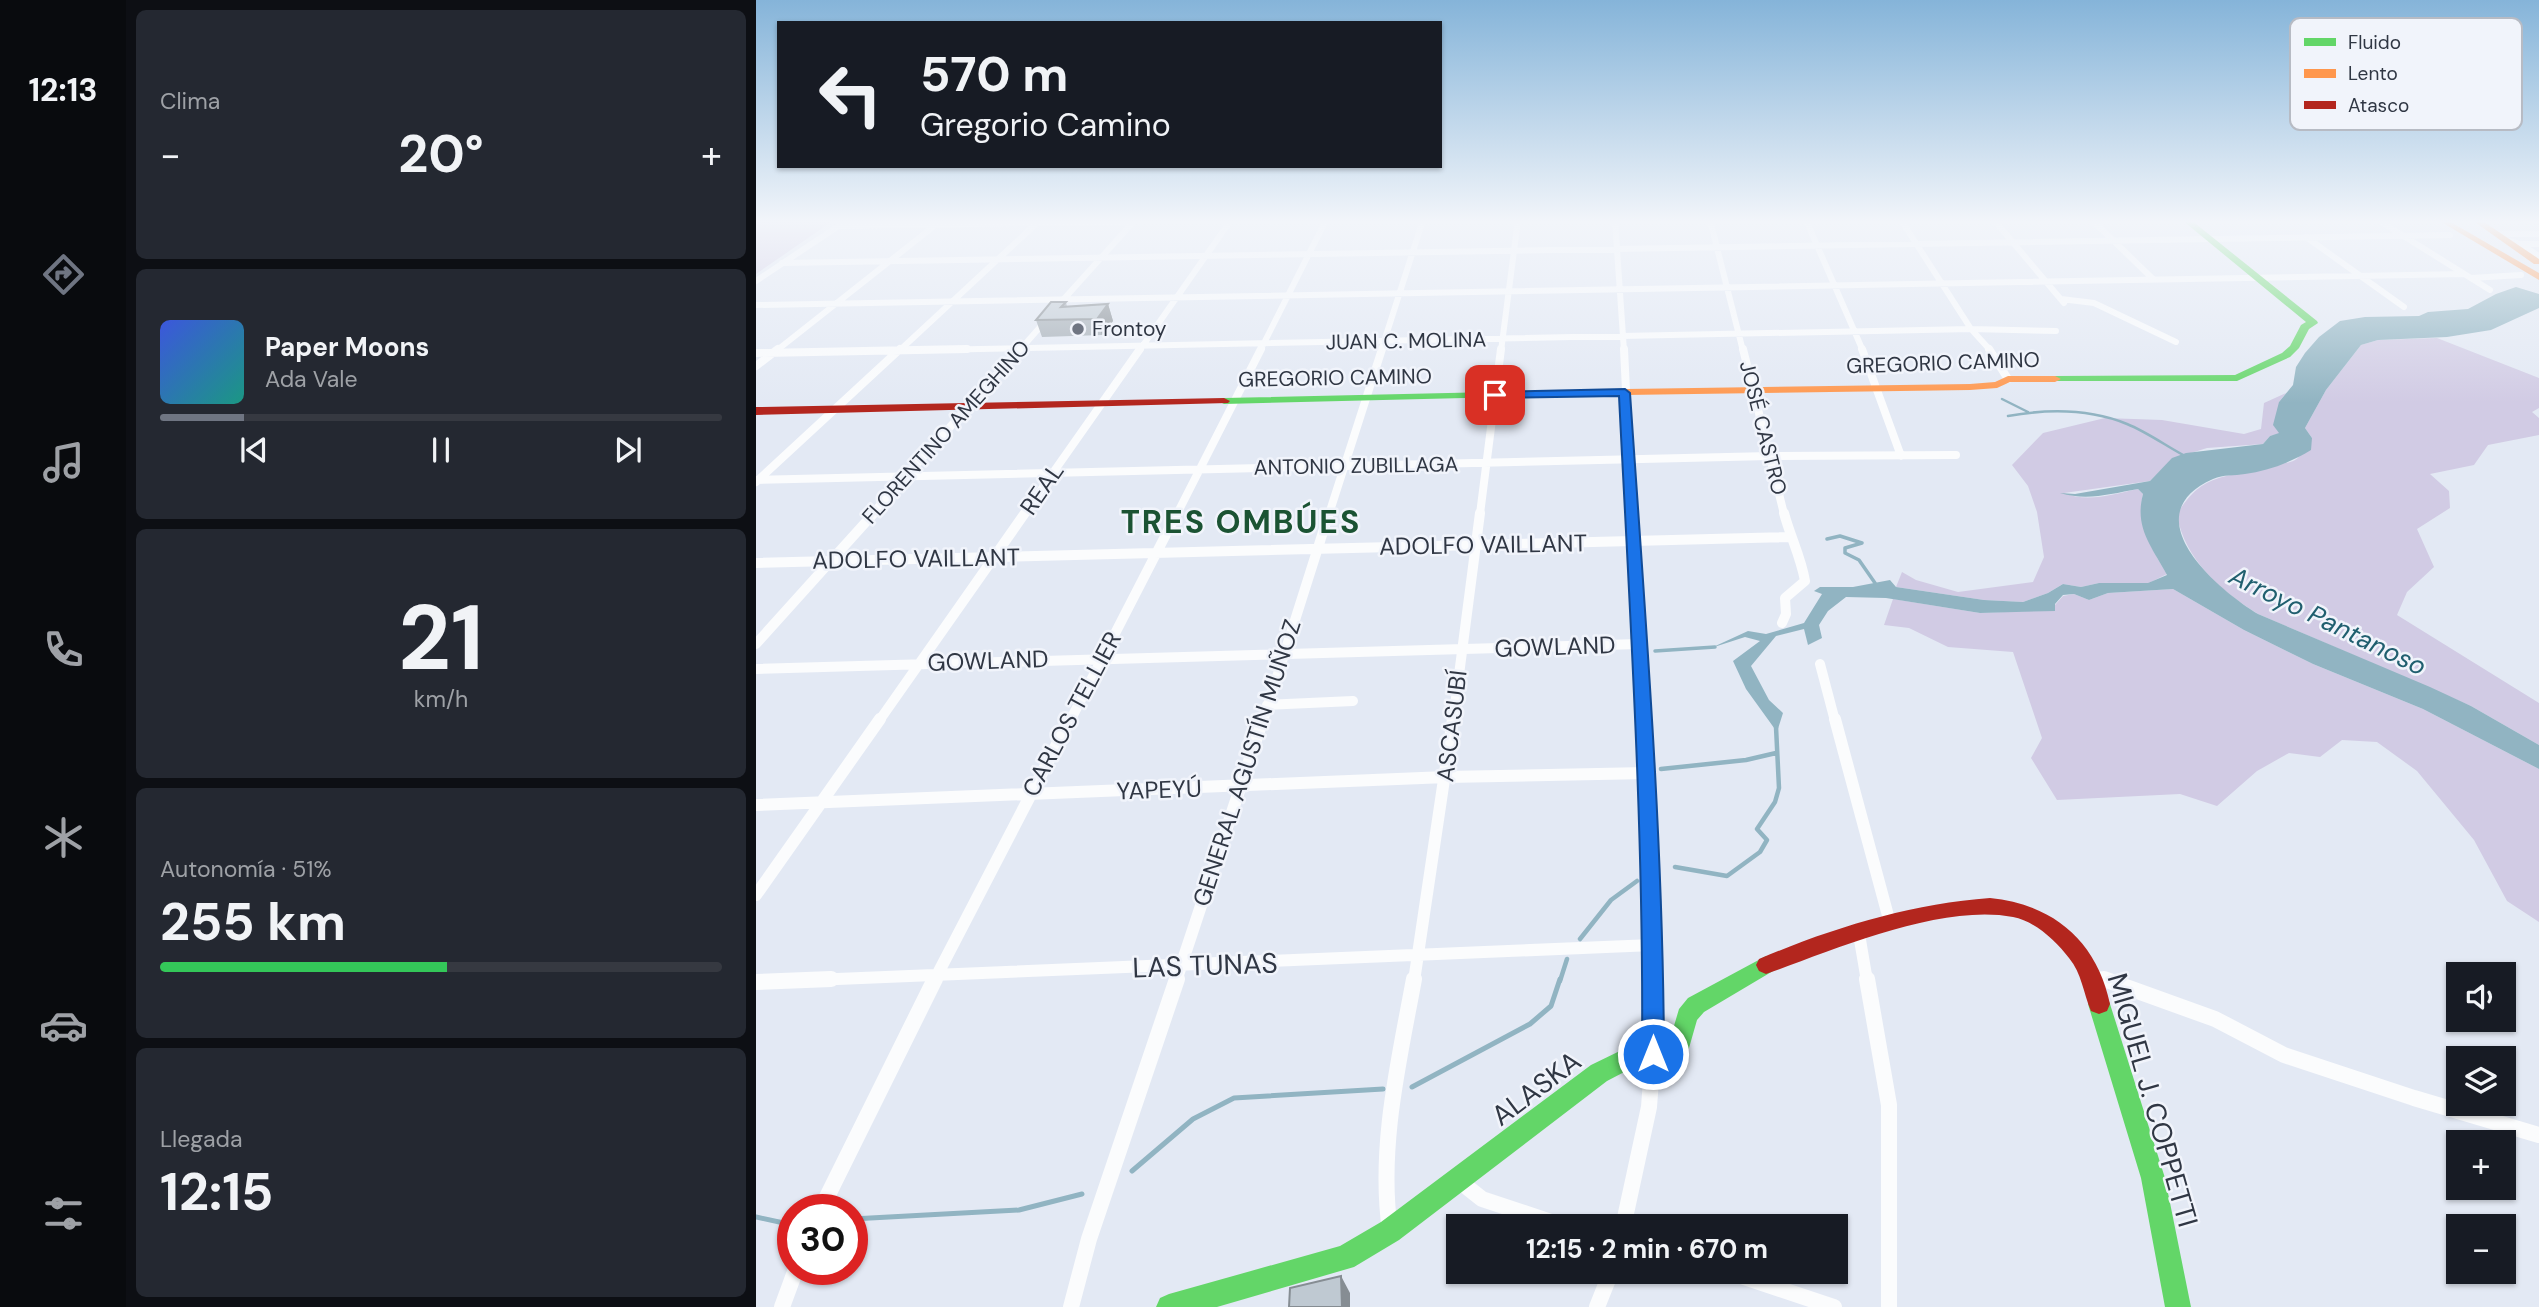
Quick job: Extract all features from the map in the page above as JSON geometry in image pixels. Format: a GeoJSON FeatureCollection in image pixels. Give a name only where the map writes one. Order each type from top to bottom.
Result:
{"type":"FeatureCollection","features":[{"type":"Feature","properties":{"kind":"main road","name":"GREGORIO CAMINO"},"geometry":{"type":"LineString","coordinates":[[756,411],[1753,389],[1970,387],[2000,384],[2008,379],[2237,378],[2286,355],[2294,348],[2305,327],[2314,323],[2260,281]]}},
{"type":"Feature","properties":{"kind":"main road","name":"ALASKA"},"geometry":{"type":"LineString","coordinates":[[1170,1307],[1345,1258],[1390,1231],[1599,1073],[1620,1061],[1672,1050],[1679,1045],[1687,1012],[1703,1000],[1779,960],[1890,923],[1987,906],[2016,909],[2044,926]]}},
{"type":"Feature","properties":{"kind":"main road","name":"MIGUEL J. COPPETTI"},"geometry":{"type":"LineString","coordinates":[[2044,926],[2069,944],[2084,960],[2091,974],[2116,1067],[2153,1178],[2178,1307]]}},
{"type":"Feature","properties":{"kind":"street"},"geometry":{"type":"LineString","coordinates":[[756,366],[866,281]]}},
{"type":"Feature","properties":{"kind":"street"},"geometry":{"type":"LineString","coordinates":[[757,480],[973,281]]}},
{"type":"Feature","properties":{"kind":"street","name":"FLORENTINO AMEGHINO"},"geometry":{"type":"LineString","coordinates":[[756,644],[1080,281]]}},
{"type":"Feature","properties":{"kind":"street","name":"REAL"},"geometry":{"type":"LineString","coordinates":[[756,895],[1188,281]]}},
{"type":"Feature","properties":{"kind":"street","name":"CARLOS TELLIER"},"geometry":{"type":"LineString","coordinates":[[828,1194],[937,975],[1156,555],[1295,281]]}},
{"type":"Feature","properties":{"kind":"street","name":"GENERAL AGUSTÍN MUÑOZ"},"geometry":{"type":"LineString","coordinates":[[1071,1307],[1089,1239],[1242,786],[1403,281]]}},
{"type":"Feature","properties":{"kind":"street","name":"ASCASUBÍ"},"geometry":{"type":"LineString","coordinates":[[1390,1231],[1385,1195],[1393,1093],[1446,777],[1485,462],[1511,281]]}},
{"type":"Feature","properties":{"kind":"street"},"geometry":{"type":"LineString","coordinates":[[1620,281],[1647,773],[1653,945],[1653,1054],[1649,1107],[1626,1214]]}},
{"type":"Feature","properties":{"kind":"street","name":"JOSÉ CASTRO"},"geometry":{"type":"LineString","coordinates":[[1725,281],[1790,537],[1800,554],[1806,577],[1805,581],[1788,591],[1784,597],[1782,606],[1786,614],[1782,623]]}},
{"type":"Feature","properties":{"kind":"street"},"geometry":{"type":"LineString","coordinates":[[1833,281],[1856,332],[1901,456]]}},
{"type":"Feature","properties":{"kind":"street"},"geometry":{"type":"LineString","coordinates":[[756,305],[2048,281],[2064,302],[2094,303],[2176,342]]}},
{"type":"Feature","properties":{"kind":"street"},"geometry":{"type":"LineString","coordinates":[[2366,281],[2404,307]]}},
{"type":"Feature","properties":{"kind":"street"},"geometry":{"type":"LineString","coordinates":[[2475,281],[2490,290]]}},
{"type":"Feature","properties":{"kind":"street"},"geometry":{"type":"LineString","coordinates":[[1941,283],[1971,329],[1993,353],[2008,379]]}},
{"type":"Feature","properties":{"kind":"street","name":"JUAN C. MOLINA"},"geometry":{"type":"LineString","coordinates":[[756,353],[1971,329],[2056,331]]}},
{"type":"Feature","properties":{"kind":"street","name":"ANTONIO ZUBILLAGA"},"geometry":{"type":"LineString","coordinates":[[757,480],[1770,456],[1956,455]]}},
{"type":"Feature","properties":{"kind":"street","name":"ADOLFO VAILLANT"},"geometry":{"type":"LineString","coordinates":[[756,563],[1790,537]]}},
{"type":"Feature","properties":{"kind":"street","name":"GOWLAND"},"geometry":{"type":"LineString","coordinates":[[756,669],[1103,657],[1639,644]]}},
{"type":"Feature","properties":{"kind":"street"},"geometry":{"type":"LineString","coordinates":[[1820,664],[1890,923]]}},
{"type":"Feature","properties":{"kind":"street"},"geometry":{"type":"LineString","coordinates":[[1268,705],[1353,701]]}},
{"type":"Feature","properties":{"kind":"street","name":"YAPEYÚ"},"geometry":{"type":"LineString","coordinates":[[756,805],[1446,777],[1647,773]]}},
{"type":"Feature","properties":{"kind":"street"},"geometry":{"type":"LineString","coordinates":[[1859,934],[1889,1105],[1889,1307]]}},
{"type":"Feature","properties":{"kind":"street","name":"LAS TUNAS"},"geometry":{"type":"LineString","coordinates":[[756,982],[1653,945]]}},
{"type":"Feature","properties":{"kind":"street"},"geometry":{"type":"LineString","coordinates":[[2091,974],[2215,1019],[2284,1055],[2414,1098],[2539,1135]]}},
{"type":"Feature","properties":{"kind":"street"},"geometry":{"type":"LineString","coordinates":[[1458,1180],[1482,1199],[1527,1214]]}},
{"type":"Feature","properties":{"kind":"street"},"geometry":{"type":"LineString","coordinates":[[1597,1307],[1606,1284]]}},
{"type":"Feature","properties":{"kind":"street"},"geometry":{"type":"LineString","coordinates":[[1765,1284],[1834,1307]]}},
{"type":"Feature","properties":{"kind":"street"},"geometry":{"type":"LineString","coordinates":[[782,1307],[790,1285]]}},
{"type":"Feature","properties":{"kind":"shaded area"},"geometry":{"type":"Polygon","coordinates":[[[2437,338],[2539,378],[2539,408],[2532,412],[2539,418],[2539,435],[2488,445],[2474,465],[2430,474],[2449,491],[2450,508],[2417,529],[2434,567],[2407,592],[2397,615],[2539,703],[2539,745],[2471,706],[2258,614],[2231,595],[2207,573],[2196,560],[2181,531],[2177,515],[2187,500],[2208,483],[2231,475],[2288,463],[2298,458],[2312,438],[2305,428],[2326,390],[2361,345],[2378,340],[2437,338]]]}},
{"type":"Feature","properties":{"kind":"shaded area"},"geometry":{"type":"Polygon","coordinates":[[[2286,393],[2279,402],[2279,434],[2270,436],[2263,444],[2207,448],[2172,459],[2150,481],[2064,493],[2091,497],[2138,489],[2143,494],[2141,505],[2144,526],[2151,546],[2167,574],[2149,583],[2099,583],[2081,587],[2063,584],[2023,602],[1984,600],[1896,587],[1902,572],[1916,580],[1958,592],[2033,582],[2044,557],[2037,512],[2028,486],[2012,465],[2043,433],[2105,418],[2162,420],[2244,434],[2261,429],[2264,403],[2286,393]]]}},
{"type":"Feature","properties":{"kind":"shaded area"},"geometry":{"type":"Polygon","coordinates":[[[2173,589],[2244,630],[2313,664],[2423,709],[2539,769],[2539,922],[2507,901],[2474,840],[2417,771],[2377,742],[2342,740],[2320,757],[2289,753],[2257,771],[2217,806],[2180,794],[2057,800],[2031,758],[2042,738],[2013,652],[1948,647],[1909,628],[1884,625],[1893,599],[1980,613],[2055,610],[2055,605],[2063,596],[2074,594],[2089,600],[2108,593],[2173,589]]]}},
{"type":"Feature","properties":{"kind":"water","name":"Arroyo Pantanoso"},"geometry":{"type":"Polygon","coordinates":[[[2516,287],[2539,294],[2539,308],[2491,330],[2447,337],[2378,340],[2361,345],[2326,390],[2305,428],[2312,438],[2311,450],[2271,468],[2213,479],[2190,494],[2180,512],[2180,531],[2189,550],[2204,569],[2221,587],[2258,614],[2471,706],[2539,745],[2539,769],[2423,709],[2313,664],[2244,630],[2173,589],[2108,593],[2089,600],[2074,594],[2063,595],[2055,604],[2055,611],[1980,613],[1886,598],[1846,597],[1828,611],[1819,625],[1822,638],[1808,645],[1804,629],[1776,636],[1751,666],[1769,700],[1783,713],[1777,732],[1746,689],[1733,661],[1760,641],[1745,637],[1711,648],[1748,631],[1766,634],[1804,623],[1822,594],[1814,591],[1820,587],[1853,587],[1890,580],[1896,587],[1984,600],[2023,602],[2063,584],[2081,587],[2099,583],[2148,583],[2167,575],[2146,537],[2141,517],[2143,494],[2138,489],[2089,497],[2060,493],[2075,494],[2150,481],[2172,458],[2186,453],[2263,444],[2270,436],[2279,433],[2273,425],[2279,402],[2293,385],[2296,367],[2319,337],[2340,321],[2365,317],[2419,316],[2428,312],[2468,309],[2516,287]]]}},
{"type":"Feature","properties":{"kind":"building"},"geometry":{"type":"Polygon","coordinates":[[[1051,302],[1066,302],[1061,307],[1108,304],[1097,319],[1036,320],[1051,302]]]}},
{"type":"Feature","properties":{"kind":"building"},"geometry":{"type":"Polygon","coordinates":[[[1341,1276],[1342,1307],[1289,1307],[1290,1288],[1341,1276]]]}},
{"type":"Feature","properties":{"kind":"waterway"},"geometry":{"type":"LineString","coordinates":[[2002,399],[2028,412]]}},
{"type":"Feature","properties":{"kind":"waterway"},"geometry":{"type":"LineString","coordinates":[[2008,416],[2038,412],[2098,415],[2134,427],[2185,456]]}},
{"type":"Feature","properties":{"kind":"waterway"},"geometry":{"type":"LineString","coordinates":[[1827,539],[1840,536],[1862,543],[1845,548],[1845,553],[1859,560],[1875,583]]}},
{"type":"Feature","properties":{"kind":"waterway"},"geometry":{"type":"LineString","coordinates":[[1655,651],[1715,647]]}},
{"type":"Feature","properties":{"kind":"waterway"},"geometry":{"type":"LineString","coordinates":[[1675,867],[1727,876],[1760,852],[1767,840],[1757,829],[1775,802],[1779,788],[1776,727]]}},
{"type":"Feature","properties":{"kind":"waterway"},"geometry":{"type":"LineString","coordinates":[[1661,769],[1746,760],[1776,753]]}},
{"type":"Feature","properties":{"kind":"waterway"},"geometry":{"type":"LineString","coordinates":[[1580,939],[1611,900],[1637,881]]}},
{"type":"Feature","properties":{"kind":"waterway"},"geometry":{"type":"LineString","coordinates":[[1560,981],[1567,959]]}},
{"type":"Feature","properties":{"kind":"waterway"},"geometry":{"type":"LineString","coordinates":[[1412,1087],[1530,1024],[1551,1006],[1560,979]]}},
{"type":"Feature","properties":{"kind":"waterway"},"geometry":{"type":"LineString","coordinates":[[1132,1171],[1193,1119],[1234,1098],[1383,1089]]}},
{"type":"Feature","properties":{"kind":"waterway"},"geometry":{"type":"LineString","coordinates":[[868,1218],[1019,1210],[1082,1194]]}},
{"type":"Feature","properties":{"kind":"waterway"},"geometry":{"type":"LineString","coordinates":[[756,1217],[777,1222]]}},
{"type":"Feature","properties":{"kind":"traffic: fast"},"geometry":{"type":"LineString","coordinates":[[2055,379],[2237,378],[2286,355],[2294,348],[2305,327],[2313,323],[2261,281]]}},
{"type":"Feature","properties":{"kind":"traffic: fast"},"geometry":{"type":"LineString","coordinates":[[1224,401],[1625,392]]}},
{"type":"Feature","properties":{"kind":"traffic: fast"},"geometry":{"type":"LineString","coordinates":[[1169,1307],[1345,1258],[1390,1231],[1599,1073],[1626,1059],[1673,1049],[1681,1041],[1687,1016],[1696,1005],[1766,965]]}},
{"type":"Feature","properties":{"kind":"traffic: fast"},"geometry":{"type":"LineString","coordinates":[[2099,1004],[2153,1178],[2178,1307]]}},
{"type":"Feature","properties":{"kind":"traffic: slow"},"geometry":{"type":"LineString","coordinates":[[1625,392],[1970,387],[1997,385],[2008,379],[2055,379]]}},
{"type":"Feature","properties":{"kind":"traffic: jam"},"geometry":{"type":"LineString","coordinates":[[756,411],[1224,401]]}},
{"type":"Feature","properties":{"kind":"traffic: jam"},"geometry":{"type":"LineString","coordinates":[[1766,965],[1819,944],[1889,923],[1960,909],[2014,909],[2037,918],[2069,943],[2090,973],[2099,1004]]}},
{"type":"Feature","properties":{"kind":"place","name":"Frontoy"},"geometry":{"type":"Point","coordinates":[1078,329]}},
{"type":"Feature","properties":{"kind":"district","name":"TRES OMBÚES"},"geometry":{"type":"Point","coordinates":[1241,522]}},
{"type":"Feature","properties":{"kind":"route"},"geometry":{"type":"LineString","coordinates":[[1495,395],[1625,393],[1647,773],[1653,945],[1653,1054]]}}]}
